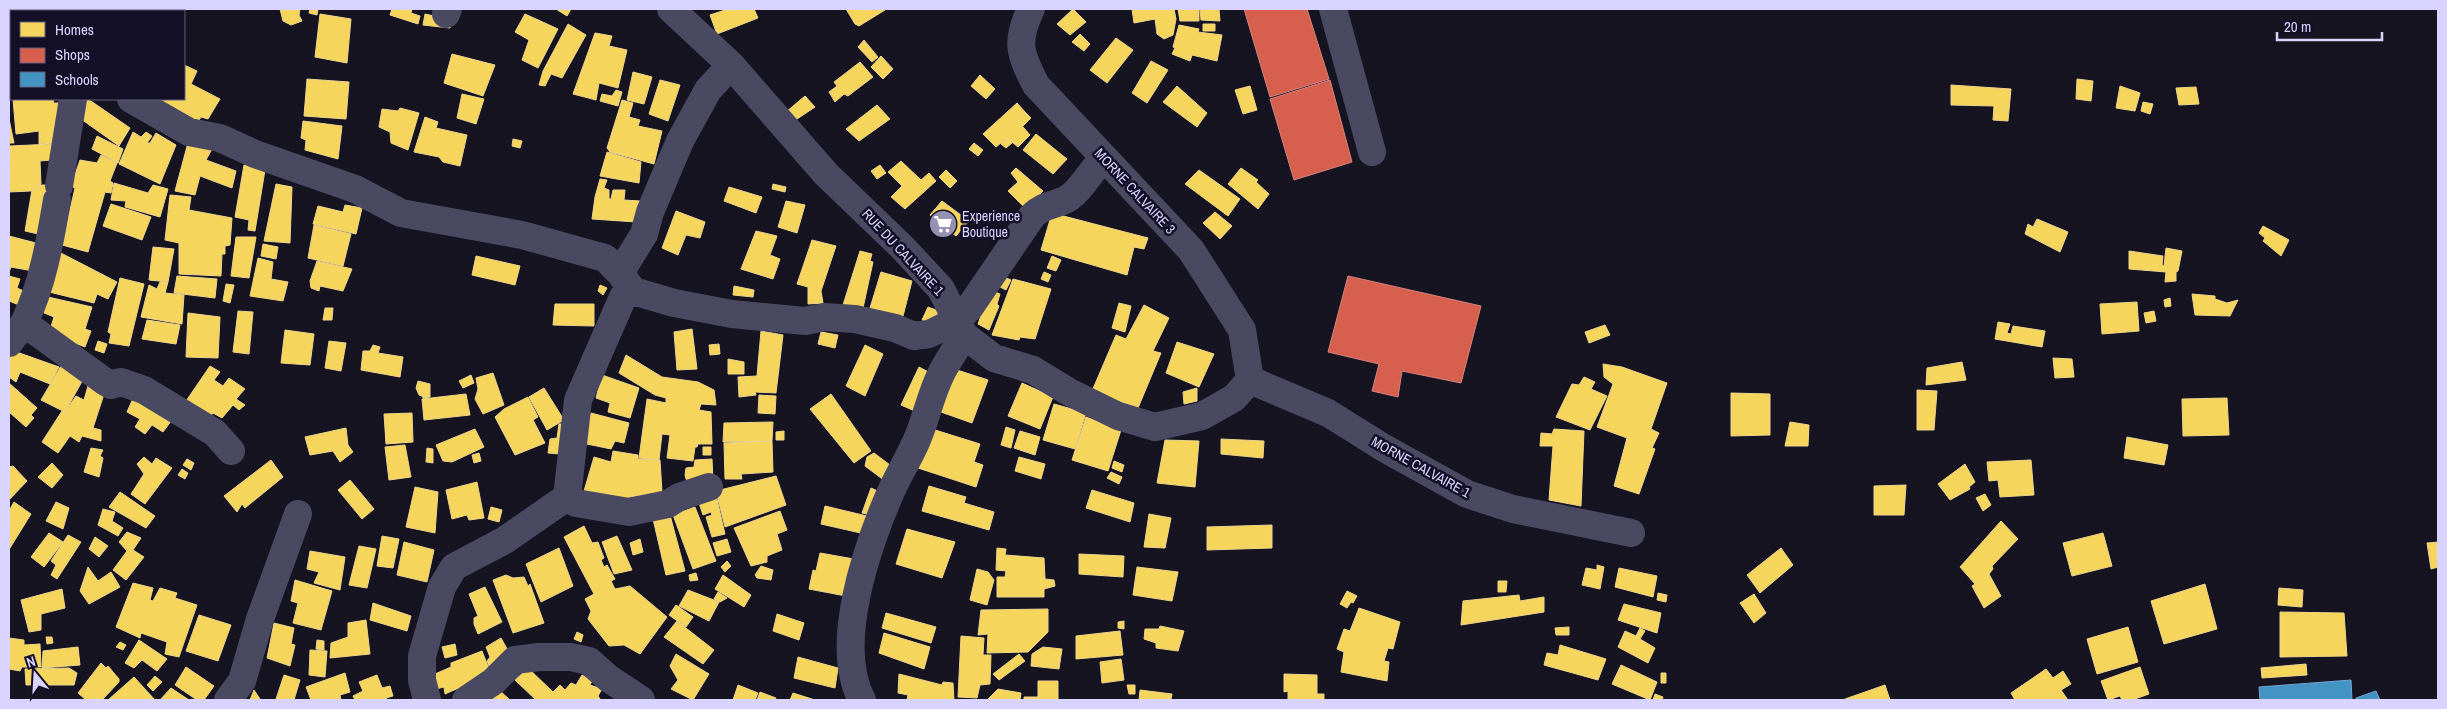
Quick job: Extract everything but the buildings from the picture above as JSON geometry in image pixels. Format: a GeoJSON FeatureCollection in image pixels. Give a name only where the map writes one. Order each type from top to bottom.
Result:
{"type":"FeatureCollection","features":[{"type":"Feature","properties":{"kind":"street","name":"RUE DU CALVAIRE 1"},"geometry":{"type":"LineString","coordinates":[[671,9],[731,65],[826,174],[902,246],[941,289],[961,328],[994,358],[1033,370],[1069,392],[1118,416],[1156,427],[1202,416],[1234,398],[1250,380]]}},
{"type":"Feature","properties":{"kind":"street","name":"MORNE CALVAIRE 3"},"geometry":{"type":"LineString","coordinates":[[1031,9],[1022,28],[1022,58],[1036,85],[1191,250],[1242,330],[1250,380]]}},
{"type":"Feature","properties":{"kind":"street"},"geometry":{"type":"LineString","coordinates":[[1333,9],[1372,152]]}},
{"type":"Feature","properties":{"kind":"street"},"geometry":{"type":"LineString","coordinates":[[427,700],[422,680],[422,656],[442,587],[454,568],[505,540],[567,497],[578,400],[623,297],[650,212],[680,141],[708,90],[731,65]]}},
{"type":"Feature","properties":{"kind":"street"},"geometry":{"type":"LineString","coordinates":[[73,100],[50,244],[36,294],[16,333],[110,385],[121,382],[144,390],[167,402],[215,433],[231,452]]}},
{"type":"Feature","properties":{"kind":"street"},"geometry":{"type":"LineString","coordinates":[[132,100],[189,132],[220,138],[255,154],[355,189],[400,213],[522,235],[605,258],[627,282],[674,303],[732,314],[805,321],[825,317],[855,319],[895,328],[914,336],[961,328]]}},
{"type":"Feature","properties":{"kind":"street"},"geometry":{"type":"LineString","coordinates":[[862,700],[854,686],[849,646],[853,611],[869,549],[889,495],[917,441],[940,374],[961,328],[980,293],[1032,216],[1042,206],[1069,198],[1081,186],[1091,170],[1104,158]]}},
{"type":"Feature","properties":{"kind":"street","name":"MORNE CALVAIRE 1"},"geometry":{"type":"LineString","coordinates":[[1250,380],[1328,413],[1384,448],[1467,494],[1513,509],[1631,533]]}},
{"type":"Feature","properties":{"kind":"street"},"geometry":{"type":"LineString","coordinates":[[567,497],[576,502],[630,512],[668,504],[679,497],[709,488]]}},
{"type":"Feature","properties":{"kind":"street"},"geometry":{"type":"LineString","coordinates":[[228,700],[242,681],[260,619],[298,514]]}},
{"type":"Feature","properties":{"kind":"street"},"geometry":{"type":"LineString","coordinates":[[466,700],[494,681],[515,660],[571,657],[589,661],[608,678],[641,700]]}},
{"type":"Feature","properties":{"kind":"place","name":"Experience Boutique"},"geometry":{"type":"Point","coordinates":[943,224]}}]}
